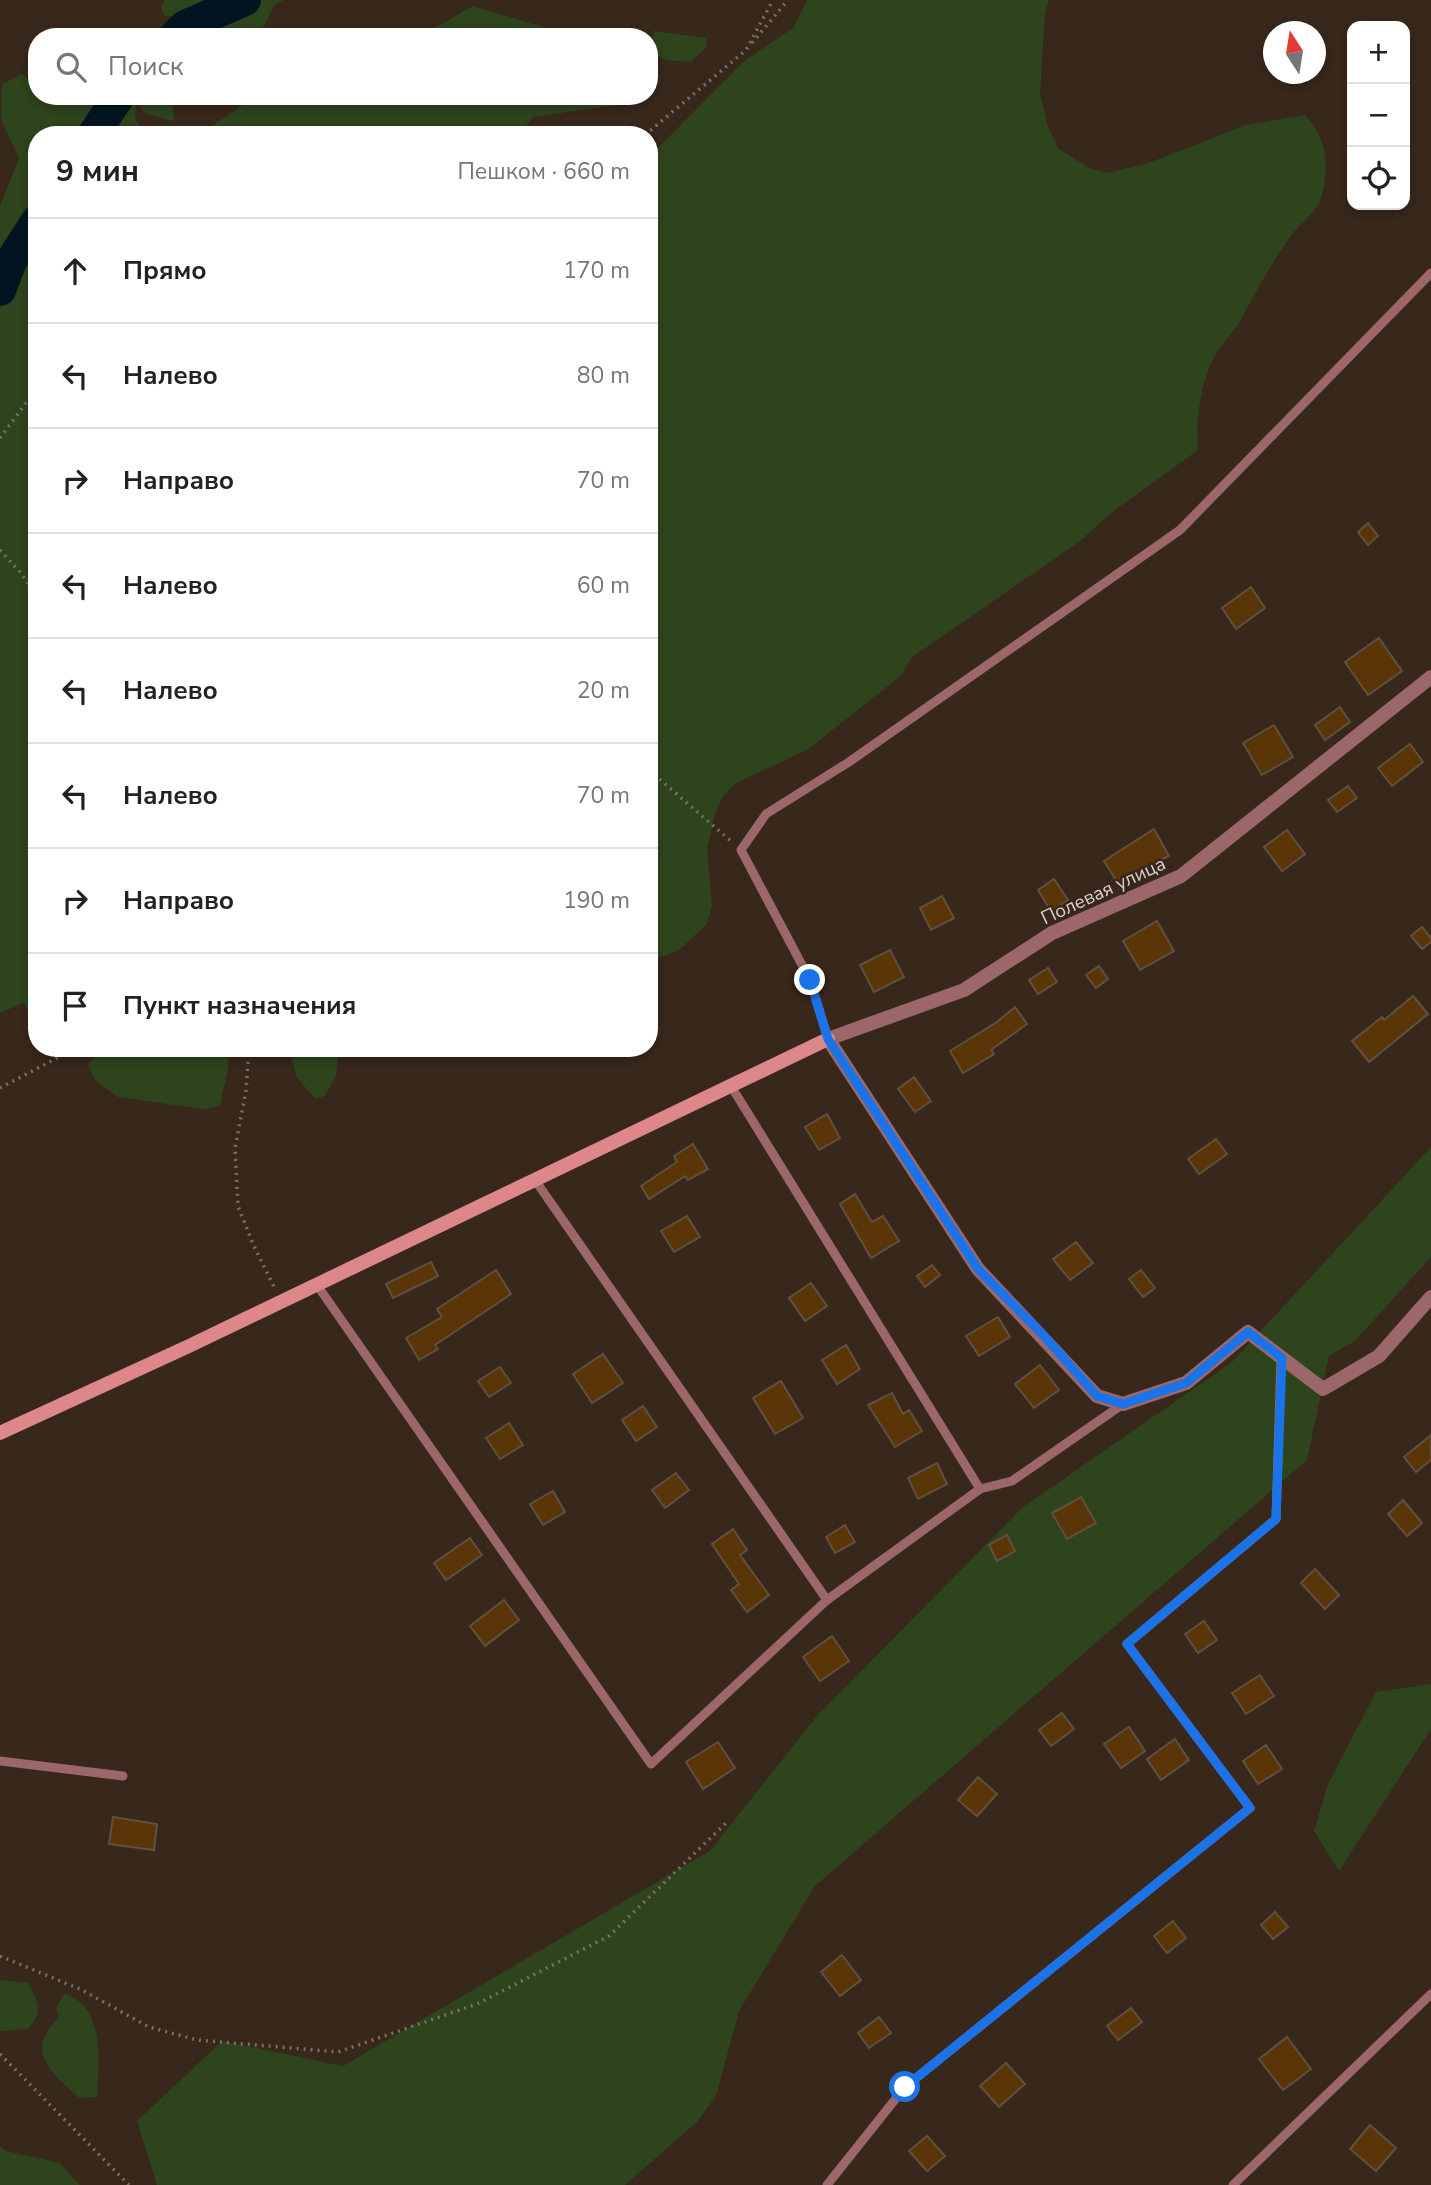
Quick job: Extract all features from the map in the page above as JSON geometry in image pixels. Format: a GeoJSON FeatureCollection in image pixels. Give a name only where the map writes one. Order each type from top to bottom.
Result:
{"type":"FeatureCollection","features":[{"type":"Feature","properties":{"kind":"street","name":"Полевая улица"},"geometry":{"type":"LineString","coordinates":[[828,1039],[964,990],[1052,933],[1181,876],[1431,677]]}},
{"type":"Feature","properties":{"kind":"street"},"geometry":{"type":"LineString","coordinates":[[0,1433],[281,1302],[828,1039],[978,1269],[1044,1336],[1097,1396],[1123,1404],[1186,1383],[1248,1332],[1323,1389],[1379,1356],[1431,1297]]}},
{"type":"Feature","properties":{"kind":"lane"},"geometry":{"type":"LineString","coordinates":[[828,1039],[810,980],[741,850],[766,814],[849,762],[1180,530],[1431,273]]}},
{"type":"Feature","properties":{"kind":"lane"},"geometry":{"type":"LineString","coordinates":[[731,1086],[980,1489]]}},
{"type":"Feature","properties":{"kind":"lane"},"geometry":{"type":"LineString","coordinates":[[535,1180],[827,1600]]}},
{"type":"Feature","properties":{"kind":"lane"},"geometry":{"type":"LineString","coordinates":[[317,1284],[651,1764],[827,1600],[980,1489],[1012,1481],[1123,1404]]}},
{"type":"Feature","properties":{"kind":"lane"},"geometry":{"type":"LineString","coordinates":[[827,2185],[905,2087],[1250,1808],[1127,1644],[1276,1519],[1282,1358]]}},
{"type":"Feature","properties":{"kind":"lane"},"geometry":{"type":"LineString","coordinates":[[0,1761],[123,1776]]}},
{"type":"Feature","properties":{"kind":"lane"},"geometry":{"type":"LineString","coordinates":[[1233,2185],[1431,1994]]}},
{"type":"Feature","properties":{"kind":"path"},"geometry":{"type":"LineString","coordinates":[[746,50],[773,0]]}},
{"type":"Feature","properties":{"kind":"path"},"geometry":{"type":"LineString","coordinates":[[656,126],[746,50],[788,0]]}},
{"type":"Feature","properties":{"kind":"path"},"geometry":{"type":"LineString","coordinates":[[0,438],[28,400]]}},
{"type":"Feature","properties":{"kind":"path"},"geometry":{"type":"LineString","coordinates":[[0,550],[28,583]]}},
{"type":"Feature","properties":{"kind":"path"},"geometry":{"type":"LineString","coordinates":[[658,778],[741,850]]}},
{"type":"Feature","properties":{"kind":"path"},"geometry":{"type":"LineString","coordinates":[[0,1088],[59,1057]]}},
{"type":"Feature","properties":{"kind":"path"},"geometry":{"type":"LineString","coordinates":[[248,1057],[246,1091],[235,1148],[238,1206],[281,1302]]}},
{"type":"Feature","properties":{"kind":"path"},"geometry":{"type":"LineString","coordinates":[[0,1956],[82,1990],[149,2027],[197,2040],[338,2052],[477,2004],[609,1936],[727,1822]]}},
{"type":"Feature","properties":{"kind":"path"},"geometry":{"type":"LineString","coordinates":[[0,2054],[129,2185]]}},
{"type":"Feature","properties":{"kind":"green space"},"geometry":{"type":"Polygon","coordinates":[[[165,0],[284,0],[274,5],[262,28],[183,28],[182,16],[165,16],[161,7],[165,0]]]}},
{"type":"Feature","properties":{"kind":"green space"},"geometry":{"type":"Polygon","coordinates":[[[807,0],[1049,0],[1045,13],[1040,92],[1048,127],[1058,148],[1089,168],[1107,173],[1146,164],[1246,125],[1305,115],[1322,144],[1325,177],[1317,206],[1283,247],[1210,366],[1200,402],[1198,450],[1111,513],[1079,542],[911,658],[902,675],[807,750],[736,783],[723,796],[715,813],[707,850],[712,905],[707,924],[678,951],[658,958],[658,148],[744,61],[793,28],[807,0]]]}},
{"type":"Feature","properties":{"kind":"green space"},"geometry":{"type":"Polygon","coordinates":[[[473,6],[547,28],[435,28],[473,6]]]}},
{"type":"Feature","properties":{"kind":"green space"},"geometry":{"type":"Polygon","coordinates":[[[658,32],[706,38],[707,47],[691,62],[664,60],[658,56],[658,32]]]}},
{"type":"Feature","properties":{"kind":"green space"},"geometry":{"type":"Polygon","coordinates":[[[22,74],[28,80],[28,105],[136,105],[135,118],[139,126],[28,126],[28,1011],[23,1003],[0,1013],[0,206],[19,159],[1,119],[2,84],[22,74]]]}},
{"type":"Feature","properties":{"kind":"green space"},"geometry":{"type":"Polygon","coordinates":[[[140,105],[173,105],[174,121],[143,113],[140,105]]]}},
{"type":"Feature","properties":{"kind":"green space"},"geometry":{"type":"Polygon","coordinates":[[[243,105],[616,105],[533,117],[526,126],[212,126],[243,105]]]}},
{"type":"Feature","properties":{"kind":"green space"},"geometry":{"type":"Polygon","coordinates":[[[96,1057],[229,1057],[220,1106],[203,1109],[118,1097],[95,1080],[88,1064],[96,1057]]]}},
{"type":"Feature","properties":{"kind":"green space"},"geometry":{"type":"Polygon","coordinates":[[[291,1057],[338,1057],[336,1076],[325,1096],[315,1099],[296,1076],[291,1057]]]}},
{"type":"Feature","properties":{"kind":"green space"},"geometry":{"type":"Polygon","coordinates":[[[1431,1147],[1431,1257],[1355,1341],[1329,1356],[1307,1460],[815,1886],[739,2011],[716,2096],[697,2122],[625,2185],[157,2185],[137,2121],[222,2041],[343,2066],[710,1851],[816,1717],[1023,1507],[1232,1362],[1431,1147]]]}},
{"type":"Feature","properties":{"kind":"green space"},"geometry":{"type":"Polygon","coordinates":[[[1431,1684],[1431,1729],[1339,1871],[1314,1831],[1328,1784],[1376,1692],[1431,1684]]]}},
{"type":"Feature","properties":{"kind":"green space"},"geometry":{"type":"Polygon","coordinates":[[[0,1980],[28,1983],[38,2011],[28,2029],[0,2031],[0,1980]]]}},
{"type":"Feature","properties":{"kind":"green space"},"geometry":{"type":"Polygon","coordinates":[[[64,1994],[78,2000],[93,2022],[99,2052],[97,2097],[79,2098],[52,2070],[43,2053],[45,2036],[59,2017],[56,2008],[64,1994]]]}},
{"type":"Feature","properties":{"kind":"green space"},"geometry":{"type":"Polygon","coordinates":[[[0,2146],[6,2151],[60,2163],[80,2185],[0,2185],[0,2146]]]}},
{"type":"Feature","properties":{"kind":"building"},"geometry":{"type":"Polygon","coordinates":[[[1368,523],[1378,536],[1368,545],[1358,532],[1368,523]]]}},
{"type":"Feature","properties":{"kind":"building"},"geometry":{"type":"Polygon","coordinates":[[[1251,587],[1265,608],[1236,629],[1222,608],[1251,587]]]}},
{"type":"Feature","properties":{"kind":"building"},"geometry":{"type":"Polygon","coordinates":[[[1379,638],[1402,671],[1368,695],[1345,662],[1379,638]]]}},
{"type":"Feature","properties":{"kind":"building"},"geometry":{"type":"Polygon","coordinates":[[[1340,707],[1350,722],[1325,740],[1315,725],[1340,707]]]}},
{"type":"Feature","properties":{"kind":"building"},"geometry":{"type":"Polygon","coordinates":[[[1274,725],[1293,757],[1262,775],[1243,743],[1274,725]]]}},
{"type":"Feature","properties":{"kind":"building"},"geometry":{"type":"Polygon","coordinates":[[[1410,744],[1423,762],[1392,786],[1378,768],[1410,744]]]}},
{"type":"Feature","properties":{"kind":"building"},"geometry":{"type":"Polygon","coordinates":[[[1348,786],[1357,798],[1337,812],[1328,800],[1348,786]]]}},
{"type":"Feature","properties":{"kind":"building"},"geometry":{"type":"Polygon","coordinates":[[[1154,829],[1169,856],[1119,885],[1104,861],[1154,829]]]}},
{"type":"Feature","properties":{"kind":"building"},"geometry":{"type":"Polygon","coordinates":[[[1287,830],[1305,854],[1282,871],[1264,847],[1287,830]]]}},
{"type":"Feature","properties":{"kind":"building"},"geometry":{"type":"Polygon","coordinates":[[[1054,879],[1068,900],[1051,911],[1038,890],[1054,879]]]}},
{"type":"Feature","properties":{"kind":"building"},"geometry":{"type":"Polygon","coordinates":[[[942,896],[954,918],[931,930],[920,908],[942,896]]]}},
{"type":"Feature","properties":{"kind":"building"},"geometry":{"type":"Polygon","coordinates":[[[1157,921],[1174,951],[1140,970],[1123,941],[1157,921]]]}},
{"type":"Feature","properties":{"kind":"building"},"geometry":{"type":"Polygon","coordinates":[[[1422,927],[1431,942],[1422,949],[1411,936],[1422,927]]]}},
{"type":"Feature","properties":{"kind":"building"},"geometry":{"type":"Polygon","coordinates":[[[890,950],[904,977],[874,992],[860,965],[890,950]]]}},
{"type":"Feature","properties":{"kind":"building"},"geometry":{"type":"Polygon","coordinates":[[[1099,966],[1108,979],[1096,988],[1086,975],[1099,966]]]}},
{"type":"Feature","properties":{"kind":"building"},"geometry":{"type":"Polygon","coordinates":[[[1048,968],[1057,982],[1038,994],[1029,980],[1048,968]]]}},
{"type":"Feature","properties":{"kind":"building"},"geometry":{"type":"Polygon","coordinates":[[[1413,996],[1428,1014],[1369,1062],[1352,1041],[1413,996]]]}},
{"type":"Feature","properties":{"kind":"building"},"geometry":{"type":"Polygon","coordinates":[[[1015,1007],[1027,1024],[991,1050],[994,1054],[963,1073],[950,1051],[997,1022],[1015,1007]]]}},
{"type":"Feature","properties":{"kind":"building"},"geometry":{"type":"Polygon","coordinates":[[[914,1077],[931,1101],[915,1112],[898,1089],[914,1077]]]}},
{"type":"Feature","properties":{"kind":"building"},"geometry":{"type":"Polygon","coordinates":[[[827,1114],[840,1138],[819,1150],[805,1127],[827,1114]]]}},
{"type":"Feature","properties":{"kind":"building"},"geometry":{"type":"Polygon","coordinates":[[[1216,1139],[1227,1154],[1199,1174],[1188,1159],[1216,1139]]]}},
{"type":"Feature","properties":{"kind":"building"},"geometry":{"type":"Polygon","coordinates":[[[693,1144],[708,1169],[688,1180],[685,1176],[649,1199],[641,1186],[677,1162],[674,1156],[693,1144]]]}},
{"type":"Feature","properties":{"kind":"building"},"geometry":{"type":"Polygon","coordinates":[[[855,1194],[872,1222],[883,1216],[899,1241],[871,1258],[840,1204],[855,1194]]]}},
{"type":"Feature","properties":{"kind":"building"},"geometry":{"type":"Polygon","coordinates":[[[687,1216],[700,1237],[674,1252],[661,1231],[687,1216]]]}},
{"type":"Feature","properties":{"kind":"building"},"geometry":{"type":"Polygon","coordinates":[[[1076,1242],[1093,1263],[1070,1280],[1053,1259],[1076,1242]]]}},
{"type":"Feature","properties":{"kind":"building"},"geometry":{"type":"Polygon","coordinates":[[[431,1262],[438,1276],[393,1298],[386,1284],[431,1262]]]}},
{"type":"Feature","properties":{"kind":"building"},"geometry":{"type":"Polygon","coordinates":[[[932,1265],[940,1275],[925,1287],[917,1276],[932,1265]]]}},
{"type":"Feature","properties":{"kind":"building"},"geometry":{"type":"Polygon","coordinates":[[[496,1270],[511,1294],[435,1345],[438,1349],[419,1360],[406,1338],[442,1317],[437,1309],[496,1270]]]}},
{"type":"Feature","properties":{"kind":"building"},"geometry":{"type":"Polygon","coordinates":[[[1141,1270],[1155,1288],[1143,1297],[1129,1279],[1141,1270]]]}},
{"type":"Feature","properties":{"kind":"building"},"geometry":{"type":"Polygon","coordinates":[[[811,1283],[827,1306],[805,1321],[789,1298],[811,1283]]]}},
{"type":"Feature","properties":{"kind":"building"},"geometry":{"type":"Polygon","coordinates":[[[998,1317],[1010,1337],[979,1356],[966,1336],[998,1317]]]}},
{"type":"Feature","properties":{"kind":"building"},"geometry":{"type":"Polygon","coordinates":[[[846,1345],[860,1369],[837,1384],[822,1360],[846,1345]]]}},
{"type":"Feature","properties":{"kind":"building"},"geometry":{"type":"Polygon","coordinates":[[[603,1354],[623,1383],[592,1403],[573,1374],[603,1354]]]}},
{"type":"Feature","properties":{"kind":"building"},"geometry":{"type":"Polygon","coordinates":[[[1040,1365],[1059,1390],[1034,1408],[1015,1384],[1040,1365]]]}},
{"type":"Feature","properties":{"kind":"building"},"geometry":{"type":"Polygon","coordinates":[[[500,1367],[511,1383],[489,1397],[478,1381],[500,1367]]]}},
{"type":"Feature","properties":{"kind":"building"},"geometry":{"type":"Polygon","coordinates":[[[781,1381],[803,1418],[775,1434],[753,1398],[781,1381]]]}},
{"type":"Feature","properties":{"kind":"building"},"geometry":{"type":"Polygon","coordinates":[[[892,1393],[903,1414],[909,1410],[922,1431],[895,1447],[868,1405],[892,1393]]]}},
{"type":"Feature","properties":{"kind":"building"},"geometry":{"type":"Polygon","coordinates":[[[643,1406],[657,1427],[636,1441],[622,1420],[643,1406]]]}},
{"type":"Feature","properties":{"kind":"building"},"geometry":{"type":"Polygon","coordinates":[[[509,1423],[523,1445],[500,1459],[486,1438],[509,1423]]]}},
{"type":"Feature","properties":{"kind":"building"},"geometry":{"type":"Polygon","coordinates":[[[1431,1435],[1431,1460],[1416,1472],[1404,1457],[1431,1435]]]}},
{"type":"Feature","properties":{"kind":"building"},"geometry":{"type":"Polygon","coordinates":[[[937,1463],[947,1484],[918,1499],[908,1478],[937,1463]]]}},
{"type":"Feature","properties":{"kind":"building"},"geometry":{"type":"Polygon","coordinates":[[[676,1473],[689,1490],[665,1508],[652,1490],[676,1473]]]}},
{"type":"Feature","properties":{"kind":"building"},"geometry":{"type":"Polygon","coordinates":[[[553,1491],[565,1512],[543,1525],[530,1504],[553,1491]]]}},
{"type":"Feature","properties":{"kind":"building"},"geometry":{"type":"Polygon","coordinates":[[[1081,1497],[1096,1523],[1067,1539],[1052,1513],[1081,1497]]]}},
{"type":"Feature","properties":{"kind":"building"},"geometry":{"type":"Polygon","coordinates":[[[1403,1500],[1422,1523],[1407,1536],[1388,1514],[1403,1500]]]}},
{"type":"Feature","properties":{"kind":"building"},"geometry":{"type":"Polygon","coordinates":[[[845,1525],[855,1542],[835,1553],[826,1537],[845,1525]]]}},
{"type":"Feature","properties":{"kind":"building"},"geometry":{"type":"Polygon","coordinates":[[[733,1529],[747,1550],[740,1555],[769,1595],[747,1612],[731,1590],[739,1584],[712,1544],[733,1529]]]}},
{"type":"Feature","properties":{"kind":"building"},"geometry":{"type":"Polygon","coordinates":[[[1007,1535],[1015,1551],[997,1561],[989,1545],[1007,1535]]]}},
{"type":"Feature","properties":{"kind":"building"},"geometry":{"type":"Polygon","coordinates":[[[470,1538],[482,1555],[446,1580],[434,1563],[470,1538]]]}},
{"type":"Feature","properties":{"kind":"building"},"geometry":{"type":"Polygon","coordinates":[[[1315,1569],[1339,1595],[1325,1609],[1301,1583],[1315,1569]]]}},
{"type":"Feature","properties":{"kind":"building"},"geometry":{"type":"Polygon","coordinates":[[[504,1600],[519,1620],[485,1646],[470,1626],[504,1600]]]}},
{"type":"Feature","properties":{"kind":"building"},"geometry":{"type":"Polygon","coordinates":[[[1204,1621],[1217,1640],[1198,1653],[1185,1634],[1204,1621]]]}},
{"type":"Feature","properties":{"kind":"building"},"geometry":{"type":"Polygon","coordinates":[[[832,1636],[849,1661],[820,1681],[803,1657],[832,1636]]]}},
{"type":"Feature","properties":{"kind":"building"},"geometry":{"type":"Polygon","coordinates":[[[1260,1675],[1274,1696],[1246,1714],[1232,1693],[1260,1675]]]}},
{"type":"Feature","properties":{"kind":"building"},"geometry":{"type":"Polygon","coordinates":[[[1062,1713],[1074,1729],[1051,1746],[1039,1730],[1062,1713]]]}},
{"type":"Feature","properties":{"kind":"building"},"geometry":{"type":"Polygon","coordinates":[[[1129,1727],[1145,1751],[1121,1768],[1104,1744],[1129,1727]]]}},
{"type":"Feature","properties":{"kind":"building"},"geometry":{"type":"Polygon","coordinates":[[[1175,1739],[1189,1760],[1161,1780],[1147,1759],[1175,1739]]]}},
{"type":"Feature","properties":{"kind":"building"},"geometry":{"type":"Polygon","coordinates":[[[718,1742],[735,1768],[703,1789],[686,1762],[718,1742]]]}},
{"type":"Feature","properties":{"kind":"building"},"geometry":{"type":"Polygon","coordinates":[[[1266,1745],[1282,1769],[1258,1784],[1243,1761],[1266,1745]]]}},
{"type":"Feature","properties":{"kind":"building"},"geometry":{"type":"Polygon","coordinates":[[[978,1777],[997,1794],[977,1816],[958,1800],[978,1777]]]}},
{"type":"Feature","properties":{"kind":"building"},"geometry":{"type":"Polygon","coordinates":[[[113,1817],[157,1824],[154,1850],[109,1844],[113,1817]]]}},
{"type":"Feature","properties":{"kind":"building"},"geometry":{"type":"Polygon","coordinates":[[[1275,1912],[1288,1927],[1273,1939],[1261,1925],[1275,1912]]]}},
{"type":"Feature","properties":{"kind":"building"},"geometry":{"type":"Polygon","coordinates":[[[1173,1921],[1186,1938],[1167,1953],[1154,1936],[1173,1921]]]}},
{"type":"Feature","properties":{"kind":"building"},"geometry":{"type":"Polygon","coordinates":[[[842,1955],[861,1980],[840,1996],[821,1972],[842,1955]]]}},
{"type":"Feature","properties":{"kind":"building"},"geometry":{"type":"Polygon","coordinates":[[[1131,2008],[1142,2022],[1118,2040],[1107,2026],[1131,2008]]]}},
{"type":"Feature","properties":{"kind":"building"},"geometry":{"type":"Polygon","coordinates":[[[879,2017],[891,2033],[869,2048],[858,2033],[879,2017]]]}},
{"type":"Feature","properties":{"kind":"building"},"geometry":{"type":"Polygon","coordinates":[[[1287,2037],[1311,2069],[1283,2090],[1259,2059],[1287,2037]]]}},
{"type":"Feature","properties":{"kind":"building"},"geometry":{"type":"Polygon","coordinates":[[[1006,2063],[1025,2084],[999,2107],[980,2086],[1006,2063]]]}},
{"type":"Feature","properties":{"kind":"building"},"geometry":{"type":"Polygon","coordinates":[[[1370,2125],[1396,2148],[1376,2171],[1350,2149],[1370,2125]]]}},
{"type":"Feature","properties":{"kind":"building"},"geometry":{"type":"Polygon","coordinates":[[[927,2136],[945,2156],[927,2171],[909,2151],[927,2136]]]}},
{"type":"Feature","properties":{"kind":"waterway"},"geometry":{"type":"LineString","coordinates":[[183,28],[245,0]]}},
{"type":"Feature","properties":{"kind":"waterway"},"geometry":{"type":"LineString","coordinates":[[99,126],[113,105]]}},
{"type":"Feature","properties":{"kind":"waterway"},"geometry":{"type":"LineString","coordinates":[[0,290],[11,261],[28,235]]}},
{"type":"Feature","properties":{"kind":"route"},"geometry":{"type":"LineString","coordinates":[[810,980],[828,1039],[978,1269],[1044,1336],[1097,1396],[1123,1404],[1186,1383],[1248,1332],[1282,1358],[1276,1519],[1127,1644],[1250,1808],[905,2087]]}}]}
